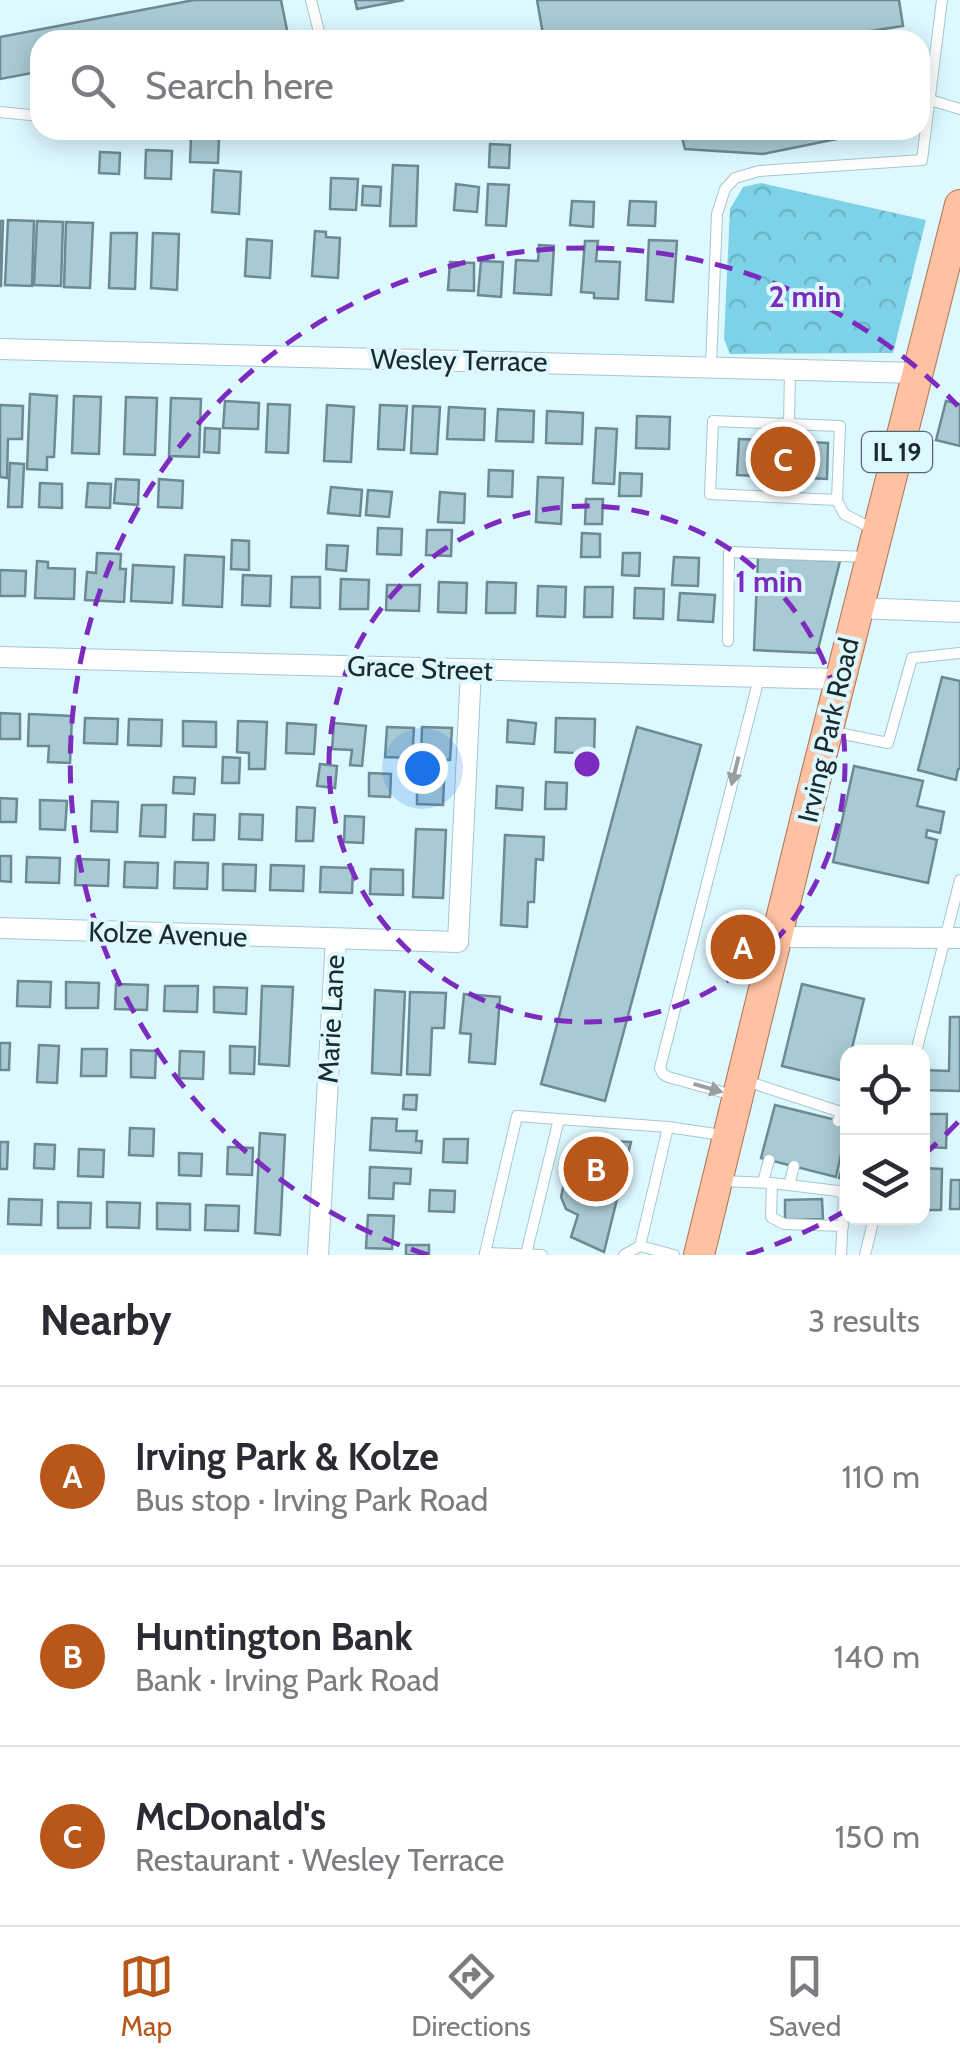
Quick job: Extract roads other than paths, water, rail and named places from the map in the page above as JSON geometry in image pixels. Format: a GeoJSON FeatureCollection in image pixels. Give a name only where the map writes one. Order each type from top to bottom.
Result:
{"type":"FeatureCollection","features":[{"type":"Feature","properties":{"kind":"main road","name":"Irving Park Road"},"geometry":{"type":"LineString","coordinates":[[699,1255],[856,608],[960,206]]}},
{"type":"Feature","properties":{"kind":"street","name":"Wesley Terrace"},"geometry":{"type":"LineString","coordinates":[[0,349],[917,373]]}},
{"type":"Feature","properties":{"kind":"street"},"geometry":{"type":"LineString","coordinates":[[856,608],[960,612]]}},
{"type":"Feature","properties":{"kind":"street","name":"Grace Street"},"geometry":{"type":"LineString","coordinates":[[0,656],[840,679]]}},
{"type":"Feature","properties":{"kind":"street","name":"Marie Lane"},"geometry":{"type":"LineString","coordinates":[[318,1255],[336,939],[458,942],[471,669]]}},
{"type":"Feature","properties":{"kind":"street","name":"Kolze Avenue"},"geometry":{"type":"LineString","coordinates":[[0,928],[336,939]]}},
{"type":"Feature","properties":{"kind":"street"},"geometry":{"type":"LineString","coordinates":[[778,937],[953,938]]}},
{"type":"Feature","properties":{"kind":"lane"},"geometry":{"type":"LineString","coordinates":[[311,0],[318,30]]}},
{"type":"Feature","properties":{"kind":"lane"},"geometry":{"type":"LineString","coordinates":[[942,0],[930,100],[960,109]]}},
{"type":"Feature","properties":{"kind":"lane"},"geometry":{"type":"LineString","coordinates":[[0,112],[30,115]]}},
{"type":"Feature","properties":{"kind":"lane"},"geometry":{"type":"LineString","coordinates":[[711,366],[716,214],[725,189],[735,178],[759,171],[922,160],[925,140]]}},
{"type":"Feature","properties":{"kind":"lane"},"geometry":{"type":"LineString","coordinates":[[789,424],[790,370]]}},
{"type":"Feature","properties":{"kind":"lane"},"geometry":{"type":"LineString","coordinates":[[837,500],[710,494],[713,421],[840,426],[837,500],[844,514],[873,544]]}},
{"type":"Feature","properties":{"kind":"lane"},"geometry":{"type":"LineString","coordinates":[[728,640],[729,552],[873,544]]}},
{"type":"Feature","properties":{"kind":"lane"},"geometry":{"type":"LineString","coordinates":[[828,731],[888,742],[912,658],[960,653]]}},
{"type":"Feature","properties":{"kind":"lane"},"geometry":{"type":"LineString","coordinates":[[759,677],[660,1071],[668,1077],[786,1094],[810,1108],[840,1112],[838,1121]]}},
{"type":"Feature","properties":{"kind":"lane"},"geometry":{"type":"LineString","coordinates":[[918,1045],[953,938],[960,880]]}},
{"type":"Feature","properties":{"kind":"lane"},"geometry":{"type":"LineString","coordinates":[[783,1107],[786,1094]]}},
{"type":"Feature","properties":{"kind":"lane"},"geometry":{"type":"LineString","coordinates":[[542,1255],[485,1253],[517,1116],[668,1126],[727,1136]]}},
{"type":"Feature","properties":{"kind":"lane"},"geometry":{"type":"LineString","coordinates":[[526,1254],[558,1119]]}},
{"type":"Feature","properties":{"kind":"lane"},"geometry":{"type":"LineString","coordinates":[[640,1246],[668,1126]]}},
{"type":"Feature","properties":{"kind":"lane"},"geometry":{"type":"LineString","coordinates":[[769,1160],[771,1216],[784,1224],[842,1226]]}},
{"type":"Feature","properties":{"kind":"lane"},"geometry":{"type":"LineString","coordinates":[[790,1185],[794,1166]]}},
{"type":"Feature","properties":{"kind":"lane"},"geometry":{"type":"LineString","coordinates":[[819,1188],[822,1174]]}},
{"type":"Feature","properties":{"kind":"lane"},"geometry":{"type":"LineString","coordinates":[[717,1180],[838,1191],[844,1196],[841,1255]]}},
{"type":"Feature","properties":{"kind":"lane"},"geometry":{"type":"LineString","coordinates":[[864,1255],[872,1225]]}},
{"type":"Feature","properties":{"kind":"lane"},"geometry":{"type":"LineString","coordinates":[[624,1255],[640,1246],[674,1255]]}},
{"type":"Feature","properties":{"kind":"place","name":"McDonald's"},"geometry":{"type":"Point","coordinates":[783,459]}},
{"type":"Feature","properties":{"kind":"place","name":"Irving Park & Kolze"},"geometry":{"type":"Point","coordinates":[743,947]}},
{"type":"Feature","properties":{"kind":"place","name":"Huntington Bank"},"geometry":{"type":"Point","coordinates":[596,1169]}}]}
